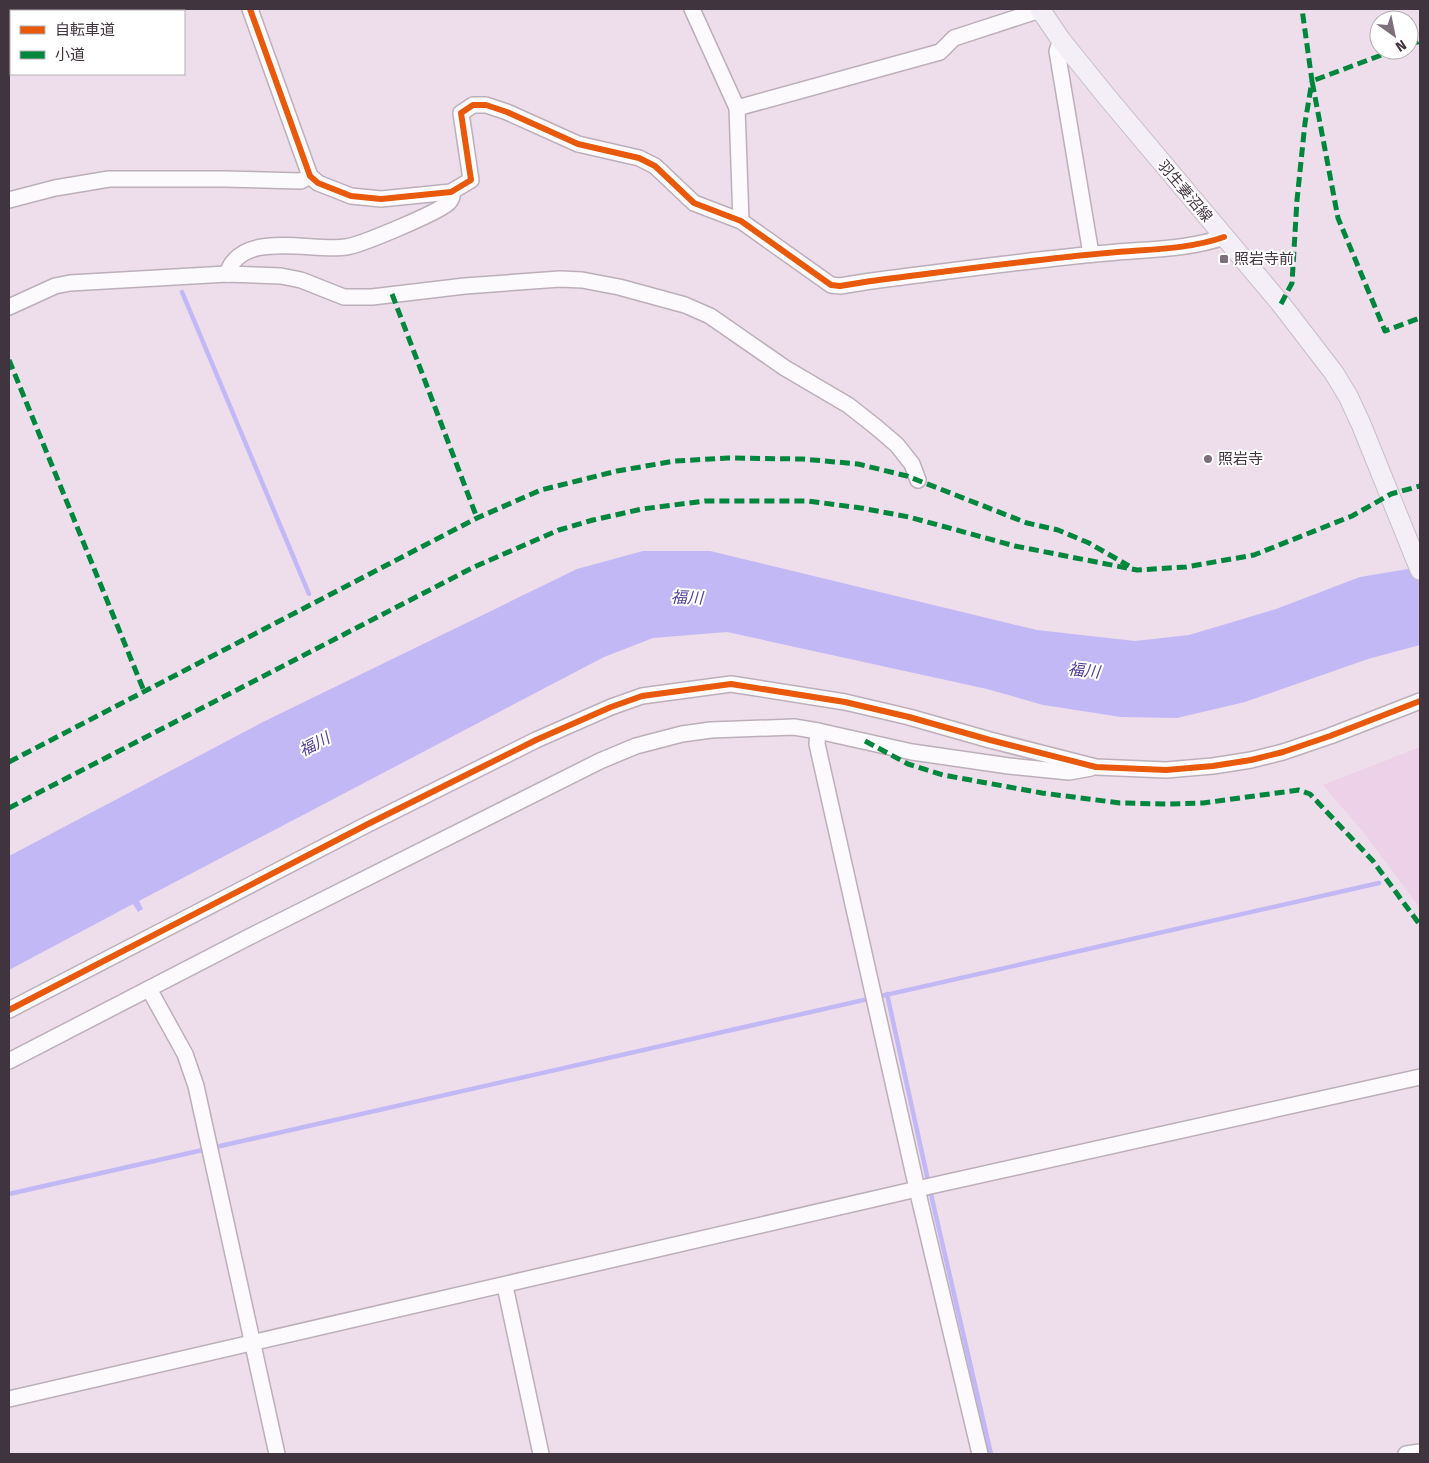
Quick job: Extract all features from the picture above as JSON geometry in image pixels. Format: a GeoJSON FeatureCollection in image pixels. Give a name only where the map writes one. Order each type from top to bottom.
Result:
{"type":"FeatureCollection","features":[{"type":"Feature","properties":{"kind":"main road","name":"羽生妻沼線"},"geometry":{"type":"LineString","coordinates":[[1040,9],[1061,40],[1107,98],[1287,311],[1334,373],[1348,396],[1361,424],[1420,570]]}},
{"type":"Feature","properties":{"kind":"street"},"geometry":{"type":"LineString","coordinates":[[250,9],[310,176],[318,183],[351,196],[381,199],[451,192],[471,180],[461,113],[473,105],[486,105],[507,112],[578,144],[639,158],[655,166],[694,203],[741,221],[831,285],[840,286],[1091,254],[1186,246],[1224,237]]}},
{"type":"Feature","properties":{"kind":"street"},"geometry":{"type":"LineString","coordinates":[[692,9],[736,108],[741,221]]}},
{"type":"Feature","properties":{"kind":"street"},"geometry":{"type":"LineString","coordinates":[[736,108],[940,52],[954,38],[1040,9]]}},
{"type":"Feature","properties":{"kind":"street"},"geometry":{"type":"LineString","coordinates":[[1061,40],[1057,51],[1091,254]]}},
{"type":"Feature","properties":{"kind":"street"},"geometry":{"type":"LineString","coordinates":[[9,200],[55,188],[109,179],[301,181],[310,176]]}},
{"type":"Feature","properties":{"kind":"street"},"geometry":{"type":"LineString","coordinates":[[227,274],[234,259],[240,254],[256,249],[281,245],[343,248],[367,241],[437,210],[449,202],[452,197],[451,192]]}},
{"type":"Feature","properties":{"kind":"street"},"geometry":{"type":"LineString","coordinates":[[9,306],[55,286],[70,283],[227,274],[281,276],[301,280],[344,297],[372,297],[535,280],[582,280],[619,287],[685,305],[710,316],[785,368],[848,405],[897,445],[912,464],[918,480]]}},
{"type":"Feature","properties":{"kind":"street"},"geometry":{"type":"LineString","coordinates":[[9,1010],[368,824],[536,740],[611,707],[642,696],[731,684],[845,702],[909,717],[1096,767],[1166,770],[1213,766],[1251,760],[1330,736],[1420,701]]}},
{"type":"Feature","properties":{"kind":"street"},"geometry":{"type":"LineString","coordinates":[[9,1061],[249,936],[600,761],[636,746],[682,734],[711,730],[794,727],[818,730],[912,752],[1009,766],[1069,772],[1096,767]]}},
{"type":"Feature","properties":{"kind":"street"},"geometry":{"type":"LineString","coordinates":[[818,730],[817,744],[917,1189],[980,1454]]}},
{"type":"Feature","properties":{"kind":"street"},"geometry":{"type":"LineString","coordinates":[[149,989],[185,1054],[196,1086],[277,1454]]}},
{"type":"Feature","properties":{"kind":"street"},"geometry":{"type":"LineString","coordinates":[[9,1399],[252,1341],[504,1286],[917,1189],[1420,1077]]}},
{"type":"Feature","properties":{"kind":"street"},"geometry":{"type":"LineString","coordinates":[[504,1286],[541,1454]]}},
{"type":"Feature","properties":{"kind":"street"},"geometry":{"type":"LineString","coordinates":[[1406,1454],[1420,1452]]}},
{"type":"Feature","properties":{"kind":"shaded area"},"geometry":{"type":"Polygon","coordinates":[[[1420,747],[1420,908],[1364,833],[1323,785],[1420,747]]]}},
{"type":"Feature","properties":{"kind":"water","name":"福川"},"geometry":{"type":"Polygon","coordinates":[[[643,551],[710,551],[1037,630],[1135,641],[1189,635],[1276,609],[1360,577],[1420,567],[1420,645],[1368,659],[1245,702],[1177,718],[1121,717],[1043,705],[987,689],[727,632],[653,638],[604,657],[139,901],[143,909],[138,912],[133,904],[9,970],[9,856],[265,721],[577,569],[643,551]]]}},
{"type":"Feature","properties":{"kind":"waterway"},"geometry":{"type":"LineString","coordinates":[[182,292],[309,594]]}},
{"type":"Feature","properties":{"kind":"waterway"},"geometry":{"type":"LineString","coordinates":[[9,1194],[1379,883]]}},
{"type":"Feature","properties":{"kind":"waterway"},"geometry":{"type":"LineString","coordinates":[[887,994],[991,1454]]}},
{"type":"Feature","properties":{"kind":"marked path"},"geometry":{"type":"LineString","coordinates":[[1281,304],[1292,283],[1297,200],[1305,123],[1312,81],[1302,9]]}},
{"type":"Feature","properties":{"kind":"marked path"},"geometry":{"type":"LineString","coordinates":[[1369,60],[1312,81],[1338,218],[1385,331],[1420,318]]}},
{"type":"Feature","properties":{"kind":"marked path"},"geometry":{"type":"LineString","coordinates":[[392,294],[477,518]]}},
{"type":"Feature","properties":{"kind":"marked path"},"geometry":{"type":"LineString","coordinates":[[9,360],[144,691]]}},
{"type":"Feature","properties":{"kind":"marked path"},"geometry":{"type":"LineString","coordinates":[[9,762],[477,518],[541,490],[617,471],[675,461],[728,458],[803,459],[858,464],[907,476],[1027,523],[1058,530],[1089,543],[1129,566]]}},
{"type":"Feature","properties":{"kind":"marked path"},"geometry":{"type":"LineString","coordinates":[[9,808],[474,567],[559,530],[593,520],[642,509],[705,501],[808,501],[909,517],[1015,546],[1137,570],[1186,567],[1254,555],[1352,516],[1391,494],[1420,486]]}},
{"type":"Feature","properties":{"kind":"marked path"},"geometry":{"type":"LineString","coordinates":[[865,741],[908,764],[943,775],[1042,793],[1120,803],[1203,803],[1299,790],[1310,794],[1373,861],[1420,925]]}},
{"type":"Feature","properties":{"kind":"cycle path"},"geometry":{"type":"LineString","coordinates":[[250,9],[310,176],[318,183],[351,196],[381,199],[451,192],[471,180],[461,113],[473,105],[486,105],[507,112],[578,144],[639,158],[655,166],[694,203],[741,221],[831,285],[840,286],[1048,259],[1181,247],[1224,237]]}},
{"type":"Feature","properties":{"kind":"cycle path"},"geometry":{"type":"LineString","coordinates":[[9,1010],[368,824],[536,740],[611,707],[642,696],[731,684],[845,702],[909,717],[1096,767],[1166,770],[1213,766],[1251,760],[1283,752],[1420,701]]}},
{"type":"Feature","properties":{"kind":"place","name":"照岩寺前"},"geometry":{"type":"Point","coordinates":[1224,259]}},
{"type":"Feature","properties":{"kind":"place","name":"照岩寺"},"geometry":{"type":"Point","coordinates":[1208,459]}}]}
